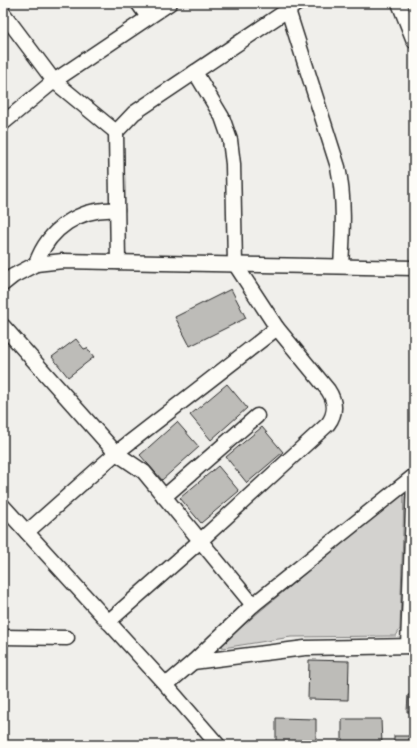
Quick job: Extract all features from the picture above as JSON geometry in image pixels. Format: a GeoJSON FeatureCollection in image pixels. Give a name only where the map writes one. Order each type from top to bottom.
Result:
{"type":"FeatureCollection","features":[{"type":"Feature","properties":{"kind":"street"},"geometry":{"type":"LineString","coordinates":[[138,3],[148,18]]}},
{"type":"Feature","properties":{"kind":"street"},"geometry":{"type":"LineString","coordinates":[[3,123],[54,80],[170,3]]}},
{"type":"Feature","properties":{"kind":"street"},"geometry":{"type":"LineString","coordinates":[[399,3],[414,41]]}},
{"type":"Feature","properties":{"kind":"street"},"geometry":{"type":"LineString","coordinates":[[118,262],[116,132],[134,113],[290,5],[338,167],[344,214],[341,266]]}},
{"type":"Feature","properties":{"kind":"street"},"geometry":{"type":"LineString","coordinates":[[3,13],[54,80],[116,132]]}},
{"type":"Feature","properties":{"kind":"street"},"geometry":{"type":"LineString","coordinates":[[108,622],[200,541],[328,424],[333,415],[334,404],[331,394],[277,328],[235,264],[233,164],[230,140],[222,117],[195,72]]}},
{"type":"Feature","properties":{"kind":"street"},"geometry":{"type":"LineString","coordinates":[[36,264],[49,238],[71,220],[80,215],[98,210],[117,210]]}},
{"type":"Feature","properties":{"kind":"street"},"geometry":{"type":"LineString","coordinates":[[3,284],[13,276],[36,264],[63,261],[414,268]]}},
{"type":"Feature","properties":{"kind":"street"},"geometry":{"type":"LineString","coordinates":[[3,326],[116,453],[144,472],[253,605]]}},
{"type":"Feature","properties":{"kind":"street"},"geometry":{"type":"LineString","coordinates":[[27,532],[116,453],[277,328]]}},
{"type":"Feature","properties":{"kind":"street"},"geometry":{"type":"LineString","coordinates":[[164,497],[257,416]]}},
{"type":"Feature","properties":{"kind":"street"},"geometry":{"type":"LineString","coordinates":[[166,685],[194,662],[253,605],[414,476]]}},
{"type":"Feature","properties":{"kind":"street"},"geometry":{"type":"LineString","coordinates":[[194,662],[305,648],[411,646],[414,481]]}},
{"type":"Feature","properties":{"kind":"street"},"geometry":{"type":"LineString","coordinates":[[3,506],[166,685],[218,745]]}},
{"type":"Feature","properties":{"kind":"street"},"geometry":{"type":"LineString","coordinates":[[3,638],[67,638]]}},
{"type":"Feature","properties":{"kind":"shaded area"},"geometry":{"type":"Polygon","coordinates":[[[401,493],[404,496],[400,629],[396,636],[291,637],[223,648],[222,643],[401,493]]]}},
{"type":"Feature","properties":{"kind":"building"},"geometry":{"type":"Polygon","coordinates":[[[231,289],[246,318],[190,346],[175,317],[231,289]]]}},
{"type":"Feature","properties":{"kind":"building"},"geometry":{"type":"Polygon","coordinates":[[[76,339],[84,349],[87,348],[94,357],[68,377],[52,357],[76,339]]]}},
{"type":"Feature","properties":{"kind":"building"},"geometry":{"type":"Polygon","coordinates":[[[227,384],[247,408],[211,440],[190,415],[227,384]]]}},
{"type":"Feature","properties":{"kind":"building"},"geometry":{"type":"Polygon","coordinates":[[[177,422],[199,447],[162,480],[140,455],[177,422]]]}},
{"type":"Feature","properties":{"kind":"building"},"geometry":{"type":"Polygon","coordinates":[[[262,427],[283,452],[247,483],[226,457],[262,427]]]}},
{"type":"Feature","properties":{"kind":"building"},"geometry":{"type":"Polygon","coordinates":[[[218,466],[239,491],[201,523],[180,498],[218,466]]]}},
{"type":"Feature","properties":{"kind":"building"},"geometry":{"type":"Polygon","coordinates":[[[309,660],[349,661],[348,700],[308,699],[309,660]]]}},
{"type":"Feature","properties":{"kind":"building"},"geometry":{"type":"Polygon","coordinates":[[[408,695],[414,695],[414,712],[407,712],[408,695]]]}},
{"type":"Feature","properties":{"kind":"building"},"geometry":{"type":"Polygon","coordinates":[[[276,718],[316,719],[316,745],[276,745],[276,718]]]}},
{"type":"Feature","properties":{"kind":"building"},"geometry":{"type":"Polygon","coordinates":[[[342,719],[381,719],[382,745],[342,745],[342,719]]]}},
{"type":"Feature","properties":{"kind":"building"},"geometry":{"type":"Polygon","coordinates":[[[394,736],[414,736],[414,745],[394,745],[394,736]]]}}]}
